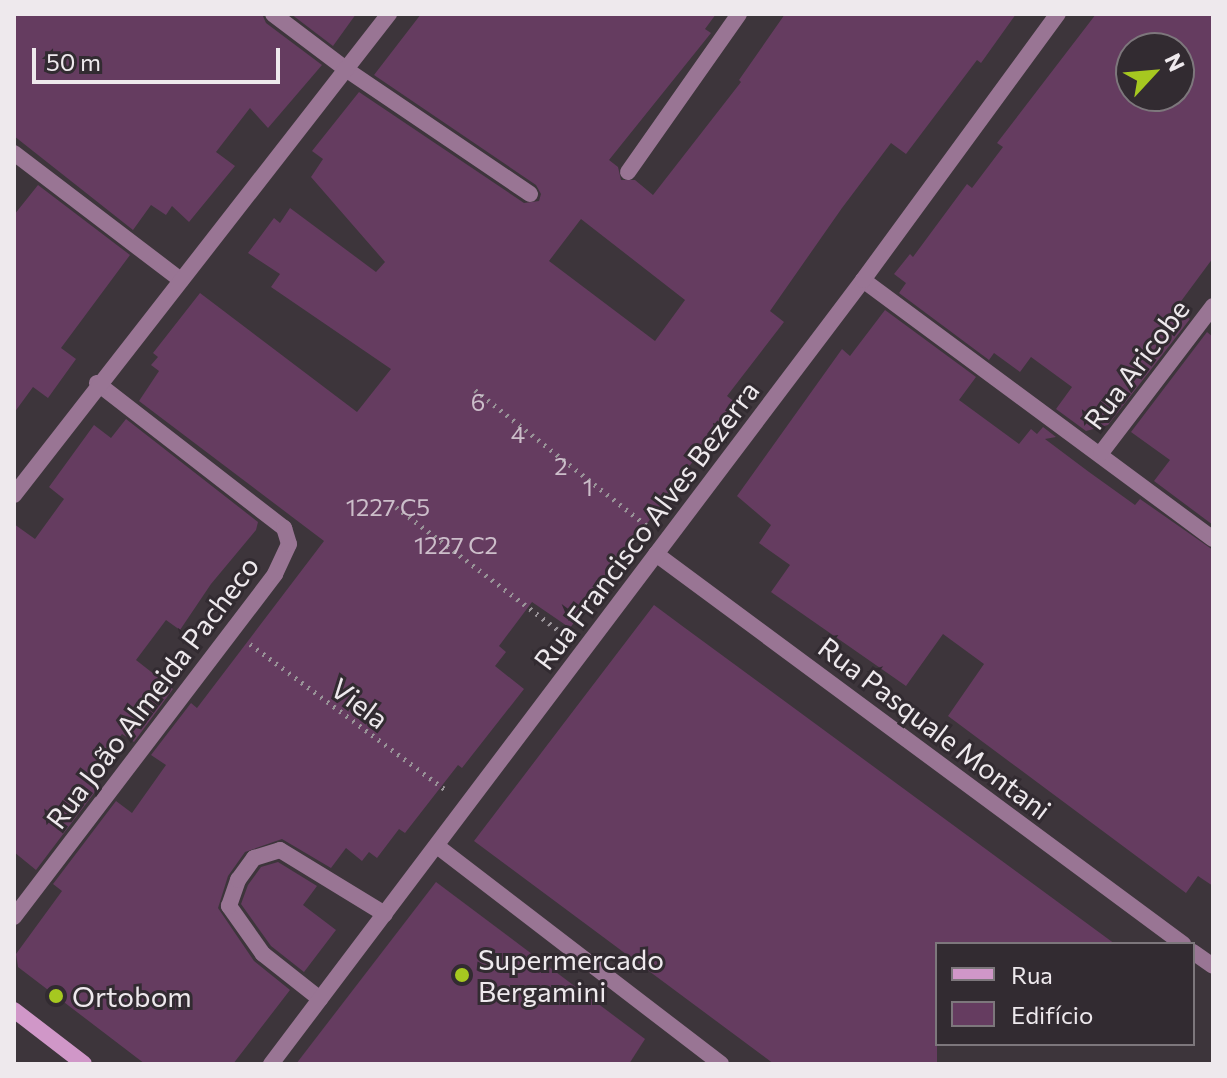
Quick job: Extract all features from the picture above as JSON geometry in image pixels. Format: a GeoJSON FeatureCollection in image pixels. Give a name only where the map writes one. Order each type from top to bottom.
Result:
{"type":"FeatureCollection","features":[{"type":"Feature","properties":{"kind":"main road"},"geometry":{"type":"LineString","coordinates":[[14,1010],[84,1064]]}},
{"type":"Feature","properties":{"kind":"street"},"geometry":{"type":"LineString","coordinates":[[273,14],[347,70],[530,194]]}},
{"type":"Feature","properties":{"kind":"street"},"geometry":{"type":"LineString","coordinates":[[14,495],[97,383],[389,14]]}},
{"type":"Feature","properties":{"kind":"street"},"geometry":{"type":"LineString","coordinates":[[628,172],[739,14]]}},
{"type":"Feature","properties":{"kind":"street","name":"Rua Francisco Alves Bezerra"},"geometry":{"type":"LineString","coordinates":[[271,1064],[863,280],[1058,14]]}},
{"type":"Feature","properties":{"kind":"street"},"geometry":{"type":"LineString","coordinates":[[14,153],[181,280]]}},
{"type":"Feature","properties":{"kind":"street"},"geometry":{"type":"LineString","coordinates":[[863,280],[1101,453],[1213,539]]}},
{"type":"Feature","properties":{"kind":"street","name":"Rua Aricobe"},"geometry":{"type":"LineString","coordinates":[[1101,453],[1213,306]]}},
{"type":"Feature","properties":{"kind":"street","name":"Rua João Almeida Pacheco"},"geometry":{"type":"LineString","coordinates":[[14,917],[231,630],[287,554],[289,544],[284,528],[97,383]]}},
{"type":"Feature","properties":{"kind":"street","name":"Rua Pasquale Montani"},"geometry":{"type":"LineString","coordinates":[[656,554],[1180,942]]}},
{"type":"Feature","properties":{"kind":"street"},"geometry":{"type":"LineString","coordinates":[[437,846],[721,1064]]}},
{"type":"Feature","properties":{"kind":"street"},"geometry":{"type":"LineString","coordinates":[[320,999],[263,954],[229,906],[238,880],[254,858],[280,850],[385,914]]}},
{"type":"Feature","properties":{"kind":"street"},"geometry":{"type":"LineString","coordinates":[[1195,953],[1213,966]]}},
{"type":"Feature","properties":{"kind":"path"},"geometry":{"type":"LineString","coordinates":[[475,390],[650,529],[656,554]]}},
{"type":"Feature","properties":{"kind":"path"},"geometry":{"type":"LineString","coordinates":[[396,507],[584,650]]}},
{"type":"Feature","properties":{"kind":"path","name":"Viela"},"geometry":{"type":"LineString","coordinates":[[231,630],[467,807]]}},
{"type":"Feature","properties":{"kind":"building"},"geometry":{"type":"Polygon","coordinates":[[[14,14],[262,14],[266,23],[322,65],[268,128],[250,108],[216,152],[235,166],[189,222],[172,206],[166,215],[151,205],[133,230],[14,136],[14,14]]]}},
{"type":"Feature","properties":{"kind":"building"},"geometry":{"type":"Polygon","coordinates":[[[291,14],[356,14],[333,46],[291,14]]]}},
{"type":"Feature","properties":{"kind":"building"},"geometry":{"type":"Polygon","coordinates":[[[421,14],[716,14],[705,29],[711,33],[609,160],[618,167],[621,180],[635,180],[653,195],[741,82],[739,80],[785,14],[1016,14],[981,63],[977,60],[906,154],[891,143],[842,208],[770,311],[784,322],[727,396],[736,403],[570,628],[532,602],[499,646],[506,652],[495,666],[524,689],[462,768],[458,765],[405,833],[399,829],[377,858],[369,852],[362,861],[346,848],[331,868],[282,839],[245,852],[228,876],[218,908],[254,961],[290,990],[233,1064],[145,1064],[18,967],[16,954],[62,891],[53,884],[116,801],[132,813],[166,765],[151,755],[191,703],[197,708],[324,541],[139,401],[159,371],[151,365],[158,357],[153,353],[200,293],[357,412],[391,369],[271,287],[280,274],[248,253],[274,218],[280,223],[290,208],[376,272],[385,262],[311,177],[323,159],[312,151],[359,92],[524,203],[539,201],[541,194],[536,185],[374,75],[421,14]],[[581,219],[549,261],[655,341],[685,300],[581,219]]]}},
{"type":"Feature","properties":{"kind":"building"},"geometry":{"type":"Polygon","coordinates":[[[1096,14],[1213,14],[1213,258],[1176,308],[1190,319],[1108,425],[1086,431],[1056,409],[1072,387],[1031,357],[1020,372],[994,353],[989,360],[899,293],[906,283],[894,274],[910,254],[913,257],[967,184],[972,188],[1003,147],[997,143],[1096,14]]]}},
{"type":"Feature","properties":{"kind":"building"},"geometry":{"type":"Polygon","coordinates":[[[38,185],[130,255],[61,348],[76,359],[48,398],[33,387],[14,413],[14,215],[38,185]]]}},
{"type":"Feature","properties":{"kind":"building"},"geometry":{"type":"Polygon","coordinates":[[[885,310],[976,377],[959,400],[1019,444],[1031,429],[1037,434],[1043,427],[1056,437],[1045,439],[1089,472],[1135,505],[1140,499],[1213,550],[1213,886],[1198,876],[1186,893],[948,716],[984,664],[943,634],[906,686],[771,592],[790,565],[759,543],[771,525],[737,496],[842,349],[850,356],[885,310]]]}},
{"type":"Feature","properties":{"kind":"building"},"geometry":{"type":"Polygon","coordinates":[[[1207,332],[1213,337],[1213,525],[1154,481],[1170,460],[1131,432],[1207,332]]]}},
{"type":"Feature","properties":{"kind":"building"},"geometry":{"type":"Polygon","coordinates":[[[126,419],[258,522],[256,530],[211,584],[180,630],[166,620],[136,660],[173,689],[134,742],[122,734],[105,756],[88,781],[98,788],[36,870],[14,852],[14,524],[35,539],[64,499],[49,487],[94,425],[111,438],[126,419]]]}},
{"type":"Feature","properties":{"kind":"building"},"geometry":{"type":"Polygon","coordinates":[[[654,605],[1112,942],[935,942],[937,1064],[774,1064],[474,841],[654,605]]]}},
{"type":"Feature","properties":{"kind":"building"},"geometry":{"type":"Polygon","coordinates":[[[278,862],[317,886],[303,905],[336,930],[304,972],[271,946],[241,904],[248,885],[261,867],[278,862]]]}},
{"type":"Feature","properties":{"kind":"building","name":"Supermercado Bergamini"},"geometry":{"type":"Polygon","coordinates":[[[436,882],[645,1039],[629,1064],[296,1064],[436,882]]]}},
{"type":"Feature","properties":{"kind":"place","name":"Supermercado Bergamini"},"geometry":{"type":"Point","coordinates":[462,975]}},
{"type":"Feature","properties":{"kind":"place","name":"Ortobom"},"geometry":{"type":"Point","coordinates":[56,996]}}]}
